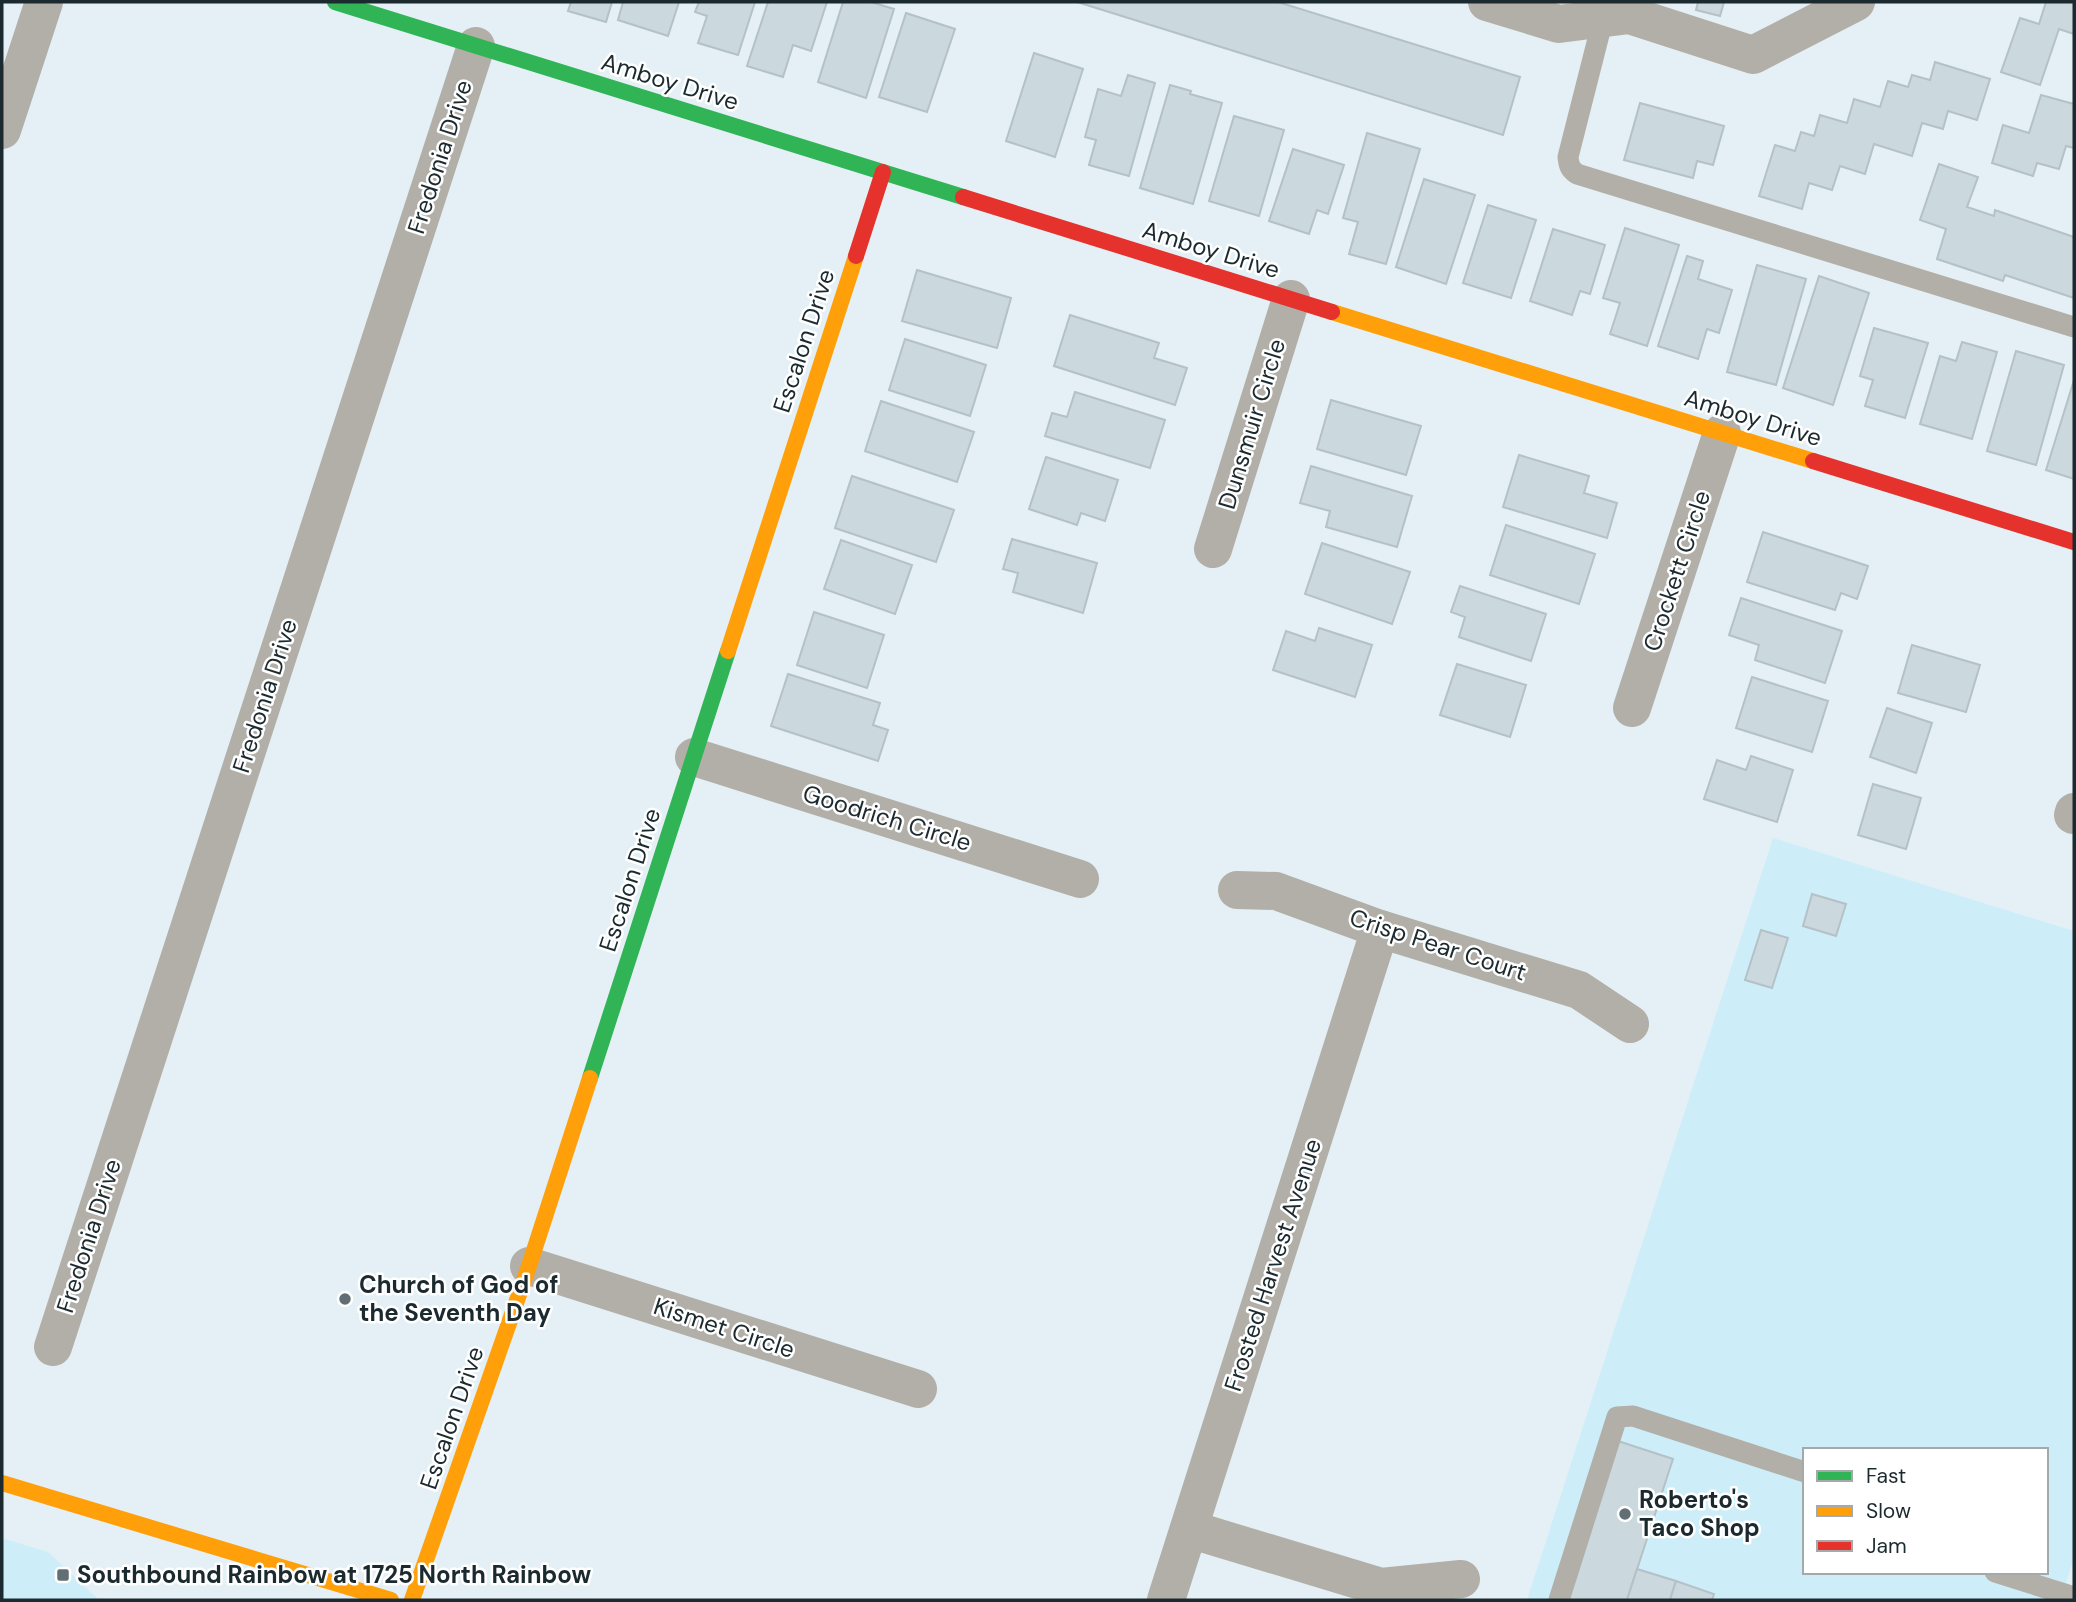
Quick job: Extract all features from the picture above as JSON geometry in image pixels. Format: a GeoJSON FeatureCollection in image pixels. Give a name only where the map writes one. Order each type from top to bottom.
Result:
{"type":"FeatureCollection","features":[{"type":"Feature","properties":{"kind":"street"},"geometry":{"type":"LineString","coordinates":[[2,130],[44,2]]}},
{"type":"Feature","properties":{"kind":"street","name":"Amboy Drive"},"geometry":{"type":"LineString","coordinates":[[335,2],[2074,542]]}},
{"type":"Feature","properties":{"kind":"street"},"geometry":{"type":"LineString","coordinates":[[1487,2],[1559,24],[1629,16],[1753,55],[1856,2]]}},
{"type":"Feature","properties":{"kind":"street","name":"Fredonia Drive"},"geometry":{"type":"LineString","coordinates":[[53,1347],[476,46]]}},
{"type":"Feature","properties":{"kind":"street","name":"Escalon Drive"},"geometry":{"type":"LineString","coordinates":[[412,1600],[529,1266],[883,172]]}},
{"type":"Feature","properties":{"kind":"street","name":"Dunsmuir Circle"},"geometry":{"type":"LineString","coordinates":[[1213,548],[1291,299]]}},
{"type":"Feature","properties":{"kind":"street","name":"Crockett Circle"},"geometry":{"type":"LineString","coordinates":[[1632,708],[1722,433]]}},
{"type":"Feature","properties":{"kind":"street","name":"Goodrich Circle"},"geometry":{"type":"LineString","coordinates":[[694,758],[1080,879]]}},
{"type":"Feature","properties":{"kind":"street","name":"Crisp Pear Court"},"geometry":{"type":"LineString","coordinates":[[1237,890],[1276,891],[1380,929],[1579,990],[1630,1024]]}},
{"type":"Feature","properties":{"kind":"street","name":"Frosted Harvest Avenue"},"geometry":{"type":"LineString","coordinates":[[1166,1600],[1380,929]]}},
{"type":"Feature","properties":{"kind":"street","name":"Kismet Circle"},"geometry":{"type":"LineString","coordinates":[[529,1266],[918,1389]]}},
{"type":"Feature","properties":{"kind":"street"},"geometry":{"type":"LineString","coordinates":[[2,1483],[391,1600]]}},
{"type":"Feature","properties":{"kind":"street"},"geometry":{"type":"LineString","coordinates":[[1189,1530],[1381,1587],[1461,1579]]}},
{"type":"Feature","properties":{"kind":"lane"},"geometry":{"type":"LineString","coordinates":[[1603,19],[1568,157],[1572,171],[2074,327]]}},
{"type":"Feature","properties":{"kind":"lane"},"geometry":{"type":"LineString","coordinates":[[1559,1600],[1617,1417],[1633,1416],[1803,1471]]}},
{"type":"Feature","properties":{"kind":"lane"},"geometry":{"type":"LineString","coordinates":[[2001,1574],[2074,1597]]}},
{"type":"Feature","properties":{"kind":"shaded area"},"geometry":{"type":"Polygon","coordinates":[[[1773,838],[2074,931],[2074,1557],[2061,1600],[1527,1600],[1773,838]]]}},
{"type":"Feature","properties":{"kind":"shaded area"},"geometry":{"type":"Polygon","coordinates":[[[2,1538],[48,1552],[99,1600],[2,1600],[2,1538]]]}},
{"type":"Feature","properties":{"kind":"building"},"geometry":{"type":"Polygon","coordinates":[[[571,2],[612,2],[606,22],[568,11],[571,2]]]}},
{"type":"Feature","properties":{"kind":"building"},"geometry":{"type":"Polygon","coordinates":[[[623,2],[679,2],[668,36],[618,20],[623,2]]]}},
{"type":"Feature","properties":{"kind":"building"},"geometry":{"type":"Polygon","coordinates":[[[699,2],[755,2],[738,55],[698,43],[707,16],[695,12],[699,2]]]}},
{"type":"Feature","properties":{"kind":"building"},"geometry":{"type":"Polygon","coordinates":[[[768,2],[827,2],[811,51],[793,45],[783,77],[747,66],[768,2]]]}},
{"type":"Feature","properties":{"kind":"building"},"geometry":{"type":"Polygon","coordinates":[[[843,2],[871,2],[894,9],[866,98],[818,82],[843,2]]]}},
{"type":"Feature","properties":{"kind":"building"},"geometry":{"type":"Polygon","coordinates":[[[1077,2],[1278,2],[1520,77],[1503,135],[1077,2]]]}},
{"type":"Feature","properties":{"kind":"building"},"geometry":{"type":"Polygon","coordinates":[[[1698,2],[1724,2],[1720,16],[1696,10],[1698,2]]]}},
{"type":"Feature","properties":{"kind":"building"},"geometry":{"type":"Polygon","coordinates":[[[2046,2],[2074,2],[2074,34],[2059,29],[2040,85],[2001,72],[2020,18],[2039,24],[2046,2]]]}},
{"type":"Feature","properties":{"kind":"building"},"geometry":{"type":"Polygon","coordinates":[[[906,13],[955,29],[927,112],[879,97],[906,13]]]}},
{"type":"Feature","properties":{"kind":"building"},"geometry":{"type":"Polygon","coordinates":[[[1034,53],[1083,69],[1055,157],[1006,141],[1034,53]]]}},
{"type":"Feature","properties":{"kind":"building"},"geometry":{"type":"Polygon","coordinates":[[[1935,62],[1990,79],[1977,120],[1948,111],[1943,129],[1922,123],[1912,156],[1874,144],[1865,174],[1840,166],[1832,190],[1809,183],[1802,209],[1759,196],[1775,145],[1795,151],[1801,132],[1814,136],[1820,115],[1847,123],[1854,99],[1880,107],[1888,81],[1908,87],[1912,75],[1930,80],[1935,62]]]}},
{"type":"Feature","properties":{"kind":"building"},"geometry":{"type":"Polygon","coordinates":[[[1128,75],[1155,83],[1129,176],[1089,165],[1096,140],[1085,137],[1098,89],[1121,96],[1128,75]]]}},
{"type":"Feature","properties":{"kind":"building"},"geometry":{"type":"Polygon","coordinates":[[[1170,85],[1222,103],[1193,204],[1140,188],[1170,85]]]}},
{"type":"Feature","properties":{"kind":"building"},"geometry":{"type":"Polygon","coordinates":[[[2041,95],[2074,104],[2074,148],[2066,146],[2059,169],[2037,163],[2033,176],[1992,163],[2003,125],[2029,133],[2041,95]]]}},
{"type":"Feature","properties":{"kind":"building"},"geometry":{"type":"Polygon","coordinates":[[[1640,103],[1724,126],[1713,165],[1697,161],[1693,178],[1624,160],[1640,103]]]}},
{"type":"Feature","properties":{"kind":"building"},"geometry":{"type":"Polygon","coordinates":[[[1234,116],[1284,130],[1259,216],[1209,201],[1234,116]]]}},
{"type":"Feature","properties":{"kind":"building"},"geometry":{"type":"Polygon","coordinates":[[[1367,133],[1420,149],[1386,264],[1349,254],[1358,222],[1343,218],[1367,133]]]}},
{"type":"Feature","properties":{"kind":"building"},"geometry":{"type":"Polygon","coordinates":[[[1293,149],[1344,165],[1328,214],[1317,210],[1309,234],[1269,221],[1293,149]]]}},
{"type":"Feature","properties":{"kind":"building"},"geometry":{"type":"Polygon","coordinates":[[[1939,164],[1978,177],[1967,207],[1994,216],[1995,210],[2074,237],[2074,298],[2005,275],[2003,281],[1937,259],[1946,229],[1920,220],[1939,164]]]}},
{"type":"Feature","properties":{"kind":"building"},"geometry":{"type":"Polygon","coordinates":[[[1424,179],[1475,195],[1446,284],[1396,267],[1424,179]]]}},
{"type":"Feature","properties":{"kind":"building"},"geometry":{"type":"Polygon","coordinates":[[[1488,205],[1536,220],[1511,298],[1463,283],[1488,205]]]}},
{"type":"Feature","properties":{"kind":"building"},"geometry":{"type":"Polygon","coordinates":[[[1625,228],[1679,245],[1647,346],[1610,334],[1620,303],[1603,298],[1625,228]]]}},
{"type":"Feature","properties":{"kind":"building"},"geometry":{"type":"Polygon","coordinates":[[[1553,229],[1605,245],[1590,294],[1580,291],[1572,315],[1530,301],[1553,229]]]}},
{"type":"Feature","properties":{"kind":"building"},"geometry":{"type":"Polygon","coordinates":[[[1687,256],[1703,261],[1698,279],[1732,290],[1719,333],[1707,329],[1698,359],[1658,346],[1687,256]]]}},
{"type":"Feature","properties":{"kind":"building"},"geometry":{"type":"Polygon","coordinates":[[[1757,265],[1806,279],[1776,385],[1727,372],[1757,265]]]}},
{"type":"Feature","properties":{"kind":"building"},"geometry":{"type":"Polygon","coordinates":[[[917,270],[1011,298],[997,348],[902,321],[917,270]]]}},
{"type":"Feature","properties":{"kind":"building"},"geometry":{"type":"Polygon","coordinates":[[[1819,276],[1869,293],[1833,405],[1783,388],[1819,276]]]}},
{"type":"Feature","properties":{"kind":"building"},"geometry":{"type":"Polygon","coordinates":[[[1070,315],[1159,343],[1154,358],[1187,368],[1175,405],[1054,366],[1070,315]]]}},
{"type":"Feature","properties":{"kind":"building"},"geometry":{"type":"Polygon","coordinates":[[[1874,328],[1928,343],[1905,418],[1865,406],[1873,380],[1860,376],[1874,328]]]}},
{"type":"Feature","properties":{"kind":"building"},"geometry":{"type":"Polygon","coordinates":[[[905,339],[986,365],[970,416],[889,390],[905,339]]]}},
{"type":"Feature","properties":{"kind":"building"},"geometry":{"type":"Polygon","coordinates":[[[1962,342],[1997,352],[1972,439],[1920,424],[1940,356],[1956,361],[1962,342]]]}},
{"type":"Feature","properties":{"kind":"building"},"geometry":{"type":"Polygon","coordinates":[[[2016,351],[2064,365],[2036,465],[1987,451],[2016,351]]]}},
{"type":"Feature","properties":{"kind":"building"},"geometry":{"type":"Polygon","coordinates":[[[2074,380],[2074,479],[2046,470],[2074,380]]]}},
{"type":"Feature","properties":{"kind":"building"},"geometry":{"type":"Polygon","coordinates":[[[1075,392],[1165,420],[1150,468],[1045,436],[1052,413],[1067,417],[1075,392]]]}},
{"type":"Feature","properties":{"kind":"building"},"geometry":{"type":"Polygon","coordinates":[[[1331,400],[1421,426],[1406,475],[1317,449],[1331,400]]]}},
{"type":"Feature","properties":{"kind":"building"},"geometry":{"type":"Polygon","coordinates":[[[881,401],[974,432],[957,482],[865,451],[881,401]]]}},
{"type":"Feature","properties":{"kind":"building"},"geometry":{"type":"Polygon","coordinates":[[[1519,455],[1589,476],[1584,493],[1617,503],[1607,538],[1503,507],[1519,455]]]}},
{"type":"Feature","properties":{"kind":"building"},"geometry":{"type":"Polygon","coordinates":[[[1046,457],[1118,480],[1105,521],[1081,513],[1077,525],[1029,509],[1046,457]]]}},
{"type":"Feature","properties":{"kind":"building"},"geometry":{"type":"Polygon","coordinates":[[[1311,466],[1412,496],[1397,547],[1326,527],[1330,511],[1300,503],[1311,466]]]}},
{"type":"Feature","properties":{"kind":"building"},"geometry":{"type":"Polygon","coordinates":[[[852,476],[954,510],[936,562],[835,528],[852,476]]]}},
{"type":"Feature","properties":{"kind":"building"},"geometry":{"type":"Polygon","coordinates":[[[1506,525],[1595,554],[1579,604],[1490,575],[1506,525]]]}},
{"type":"Feature","properties":{"kind":"building"},"geometry":{"type":"Polygon","coordinates":[[[1763,532],[1868,566],[1857,599],[1841,593],[1835,610],[1747,582],[1763,532]]]}},
{"type":"Feature","properties":{"kind":"building"},"geometry":{"type":"Polygon","coordinates":[[[1012,539],[1097,563],[1083,613],[1013,592],[1018,573],[1003,569],[1012,539]]]}},
{"type":"Feature","properties":{"kind":"building"},"geometry":{"type":"Polygon","coordinates":[[[841,540],[912,565],[895,614],[824,589],[841,540]]]}},
{"type":"Feature","properties":{"kind":"building"},"geometry":{"type":"Polygon","coordinates":[[[1322,543],[1410,572],[1392,624],[1305,594],[1322,543]]]}},
{"type":"Feature","properties":{"kind":"building"},"geometry":{"type":"Polygon","coordinates":[[[1460,586],[1546,614],[1531,661],[1459,637],[1465,617],[1451,612],[1460,586]]]}},
{"type":"Feature","properties":{"kind":"building"},"geometry":{"type":"Polygon","coordinates":[[[1741,598],[1842,631],[1825,683],[1755,660],[1759,645],[1729,635],[1741,598]]]}},
{"type":"Feature","properties":{"kind":"building"},"geometry":{"type":"Polygon","coordinates":[[[814,612],[884,635],[867,688],[797,665],[814,612]]]}},
{"type":"Feature","properties":{"kind":"building"},"geometry":{"type":"Polygon","coordinates":[[[1319,628],[1372,645],[1355,697],[1273,670],[1286,631],[1315,641],[1319,628]]]}},
{"type":"Feature","properties":{"kind":"building"},"geometry":{"type":"Polygon","coordinates":[[[1912,645],[1980,665],[1966,712],[1898,693],[1912,645]]]}},
{"type":"Feature","properties":{"kind":"building"},"geometry":{"type":"Polygon","coordinates":[[[1457,664],[1526,685],[1510,737],[1440,715],[1457,664]]]}},
{"type":"Feature","properties":{"kind":"building"},"geometry":{"type":"Polygon","coordinates":[[[788,674],[880,703],[873,725],[888,730],[878,761],[771,726],[788,674]]]}},
{"type":"Feature","properties":{"kind":"building"},"geometry":{"type":"Polygon","coordinates":[[[1752,677],[1828,701],[1812,752],[1736,728],[1752,677]]]}},
{"type":"Feature","properties":{"kind":"building"},"geometry":{"type":"Polygon","coordinates":[[[1887,708],[1932,723],[1916,773],[1870,757],[1887,708]]]}},
{"type":"Feature","properties":{"kind":"building"},"geometry":{"type":"Polygon","coordinates":[[[1751,756],[1793,770],[1777,822],[1704,799],[1717,760],[1746,770],[1751,756]]]}},
{"type":"Feature","properties":{"kind":"building"},"geometry":{"type":"Polygon","coordinates":[[[1873,784],[1921,798],[1906,849],[1858,835],[1873,784]]]}},
{"type":"Feature","properties":{"kind":"building"},"geometry":{"type":"Polygon","coordinates":[[[1812,894],[1846,904],[1836,936],[1803,926],[1812,894]]]}},
{"type":"Feature","properties":{"kind":"building"},"geometry":{"type":"Polygon","coordinates":[[[1761,930],[1788,938],[1772,988],[1745,980],[1761,930]]]}},
{"type":"Feature","properties":{"kind":"building","name":"Roberto's Taco Shop"},"geometry":{"type":"Polygon","coordinates":[[[1618,1441],[1673,1459],[1627,1600],[1568,1600],[1618,1441]]]}},
{"type":"Feature","properties":{"kind":"building"},"geometry":{"type":"Polygon","coordinates":[[[1637,1569],[1676,1581],[1670,1600],[1627,1600],[1637,1569]]]}},
{"type":"Feature","properties":{"kind":"building"},"geometry":{"type":"Polygon","coordinates":[[[1676,1581],[1714,1594],[1712,1600],[1670,1600],[1676,1581]]]}},
{"type":"Feature","properties":{"kind":"traffic: fast"},"geometry":{"type":"LineString","coordinates":[[335,2],[963,197]]}},
{"type":"Feature","properties":{"kind":"traffic: fast"},"geometry":{"type":"LineString","coordinates":[[590,1078],[728,651]]}},
{"type":"Feature","properties":{"kind":"traffic: slow"},"geometry":{"type":"LineString","coordinates":[[728,651],[856,256]]}},
{"type":"Feature","properties":{"kind":"traffic: slow"},"geometry":{"type":"LineString","coordinates":[[1332,312],[1813,461]]}},
{"type":"Feature","properties":{"kind":"traffic: slow"},"geometry":{"type":"LineString","coordinates":[[412,1600],[529,1266],[590,1078]]}},
{"type":"Feature","properties":{"kind":"traffic: slow"},"geometry":{"type":"LineString","coordinates":[[2,1483],[391,1600]]}},
{"type":"Feature","properties":{"kind":"traffic: jam"},"geometry":{"type":"LineString","coordinates":[[856,256],[883,172]]}},
{"type":"Feature","properties":{"kind":"traffic: jam"},"geometry":{"type":"LineString","coordinates":[[963,197],[1332,312]]}},
{"type":"Feature","properties":{"kind":"traffic: jam"},"geometry":{"type":"LineString","coordinates":[[1813,461],[2074,542]]}},
{"type":"Feature","properties":{"kind":"place","name":"Church of God of the Seventh Day"},"geometry":{"type":"Point","coordinates":[345,1299]}},
{"type":"Feature","properties":{"kind":"place","name":"Roberto's Taco Shop"},"geometry":{"type":"Point","coordinates":[1625,1514]}},
{"type":"Feature","properties":{"kind":"place","name":"Southbound Rainbow at 1725 North Rainbow"},"geometry":{"type":"Point","coordinates":[63,1575]}}]}
